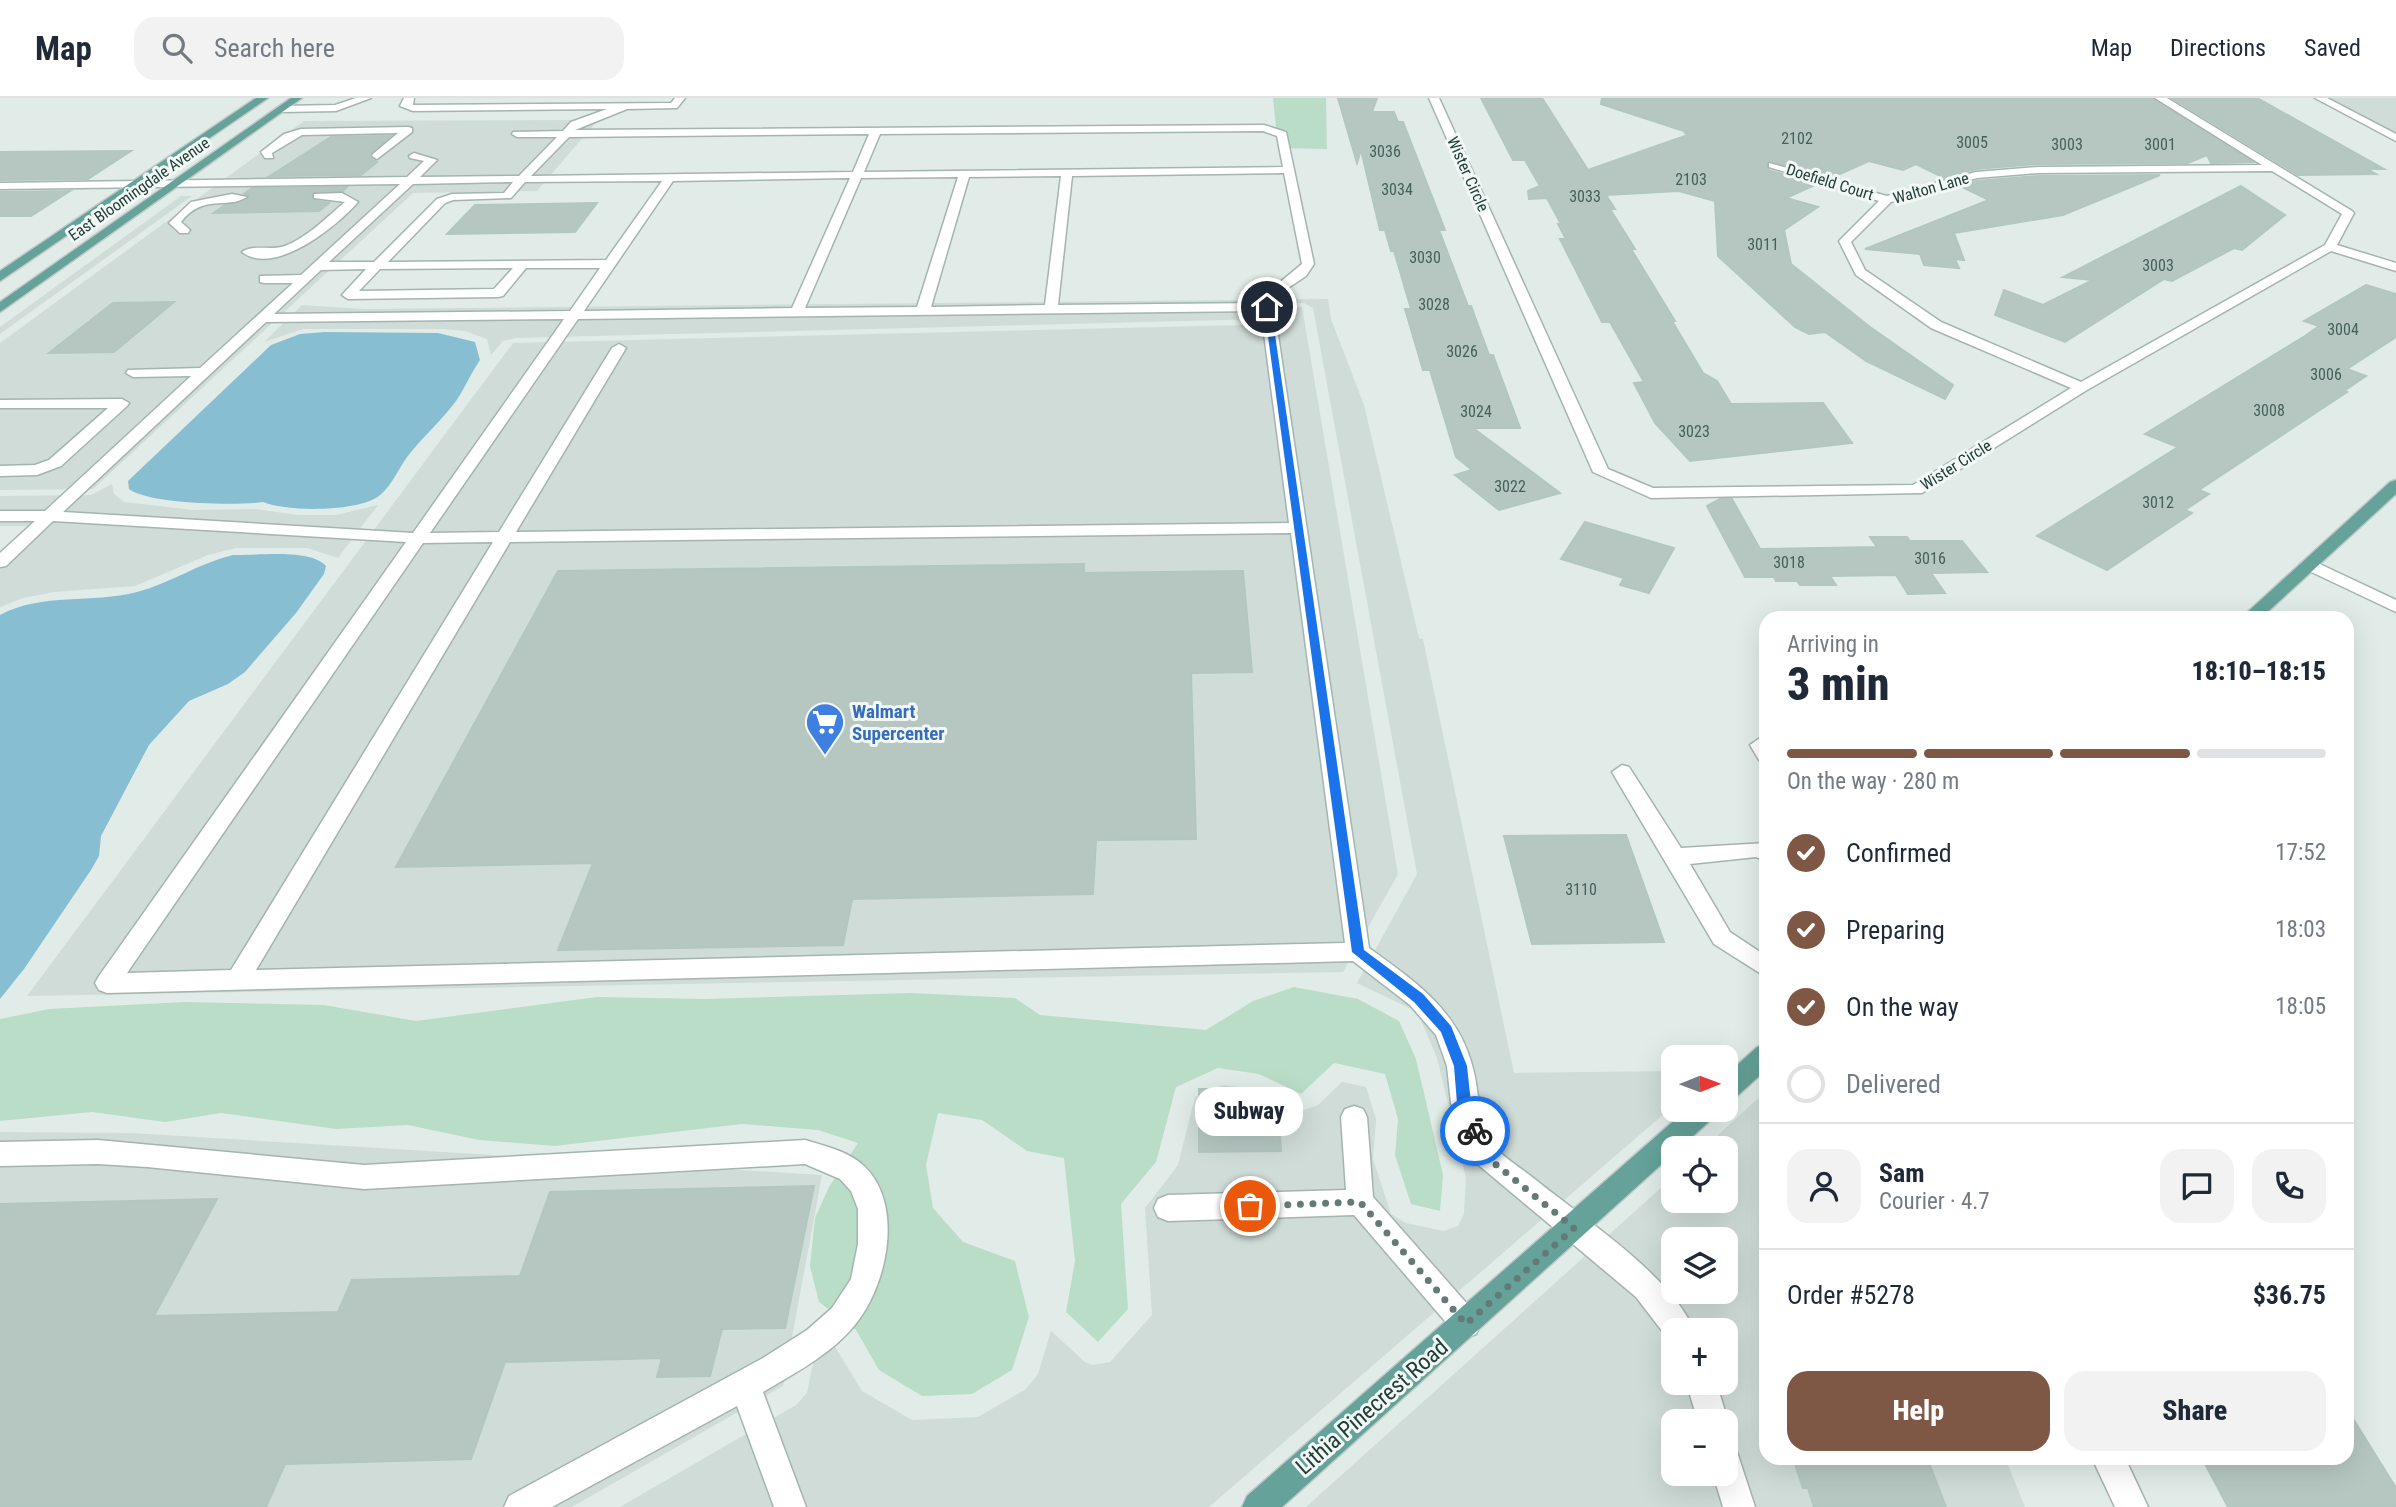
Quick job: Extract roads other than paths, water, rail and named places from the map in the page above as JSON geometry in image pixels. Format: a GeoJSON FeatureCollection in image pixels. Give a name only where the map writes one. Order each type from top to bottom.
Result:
{"type":"FeatureCollection","features":[{"type":"Feature","properties":{"kind":"main road","name":"East Bloomingdale Avenue"},"geometry":{"type":"LineString","coordinates":[[0,277],[263,98]]}},
{"type":"Feature","properties":{"kind":"main road","name":"East Bloomingdale Avenue"},"geometry":{"type":"LineString","coordinates":[[0,308],[297,98]]}},
{"type":"Feature","properties":{"kind":"main road"},"geometry":{"type":"LineString","coordinates":[[2258,611],[2396,485]]}},
{"type":"Feature","properties":{"kind":"main road"},"geometry":{"type":"LineString","coordinates":[[1738,1079],[1759,1060]]}},
{"type":"Feature","properties":{"kind":"main road","name":"Lithia Pinecrest Road"},"geometry":{"type":"LineString","coordinates":[[1258,1507],[1691,1122]]}},
{"type":"Feature","properties":{"kind":"street"},"geometry":{"type":"LineString","coordinates":[[282,109],[336,108],[366,98]]}},
{"type":"Feature","properties":{"kind":"street"},"geometry":{"type":"LineString","coordinates":[[409,98],[405,106],[413,108],[674,106],[680,98]]}},
{"type":"Feature","properties":{"kind":"street","name":"Wister Circle"},"geometry":{"type":"LineString","coordinates":[[1434,98],[1601,472],[1651,493],[1916,490],[2082,387],[2330,247]]}},
{"type":"Feature","properties":{"kind":"street"},"geometry":{"type":"LineString","coordinates":[[2160,98],[2348,213],[2330,247],[2396,267]]}},
{"type":"Feature","properties":{"kind":"street"},"geometry":{"type":"LineString","coordinates":[[2320,98],[2396,138]]}},
{"type":"Feature","properties":{"kind":"street"},"geometry":{"type":"LineString","coordinates":[[562,107],[572,113],[575,124]]}},
{"type":"Feature","properties":{"kind":"street"},"geometry":{"type":"LineString","coordinates":[[523,264],[498,293],[348,295],[441,201],[452,197],[507,196],[575,124],[624,107]]}},
{"type":"Feature","properties":{"kind":"street"},"geometry":{"type":"LineString","coordinates":[[517,134],[1264,128],[1282,134],[1308,264],[1306,270],[1288,281],[1267,307],[1358,952]]}},
{"type":"Feature","properties":{"kind":"street"},"geometry":{"type":"LineString","coordinates":[[269,156],[266,152],[288,136],[301,132],[408,130],[377,156]]}},
{"type":"Feature","properties":{"kind":"street"},"geometry":{"type":"LineString","coordinates":[[797,312],[876,131]]}},
{"type":"Feature","properties":{"kind":"street"},"geometry":{"type":"LineString","coordinates":[[0,562],[432,160],[414,156]]}},
{"type":"Feature","properties":{"kind":"street","name":"Doefield Court"},"geometry":{"type":"LineString","coordinates":[[1773,164],[1887,200]]}},
{"type":"Feature","properties":{"kind":"street","name":"Walton Lane"},"geometry":{"type":"LineString","coordinates":[[2082,387],[1936,324],[1860,272],[1845,240],[1887,200],[1989,174],[2038,170],[2275,168]]}},
{"type":"Feature","properties":{"kind":"street"},"geometry":{"type":"LineString","coordinates":[[0,186],[522,179],[668,180],[742,175],[1290,170]]}},
{"type":"Feature","properties":{"kind":"street"},"geometry":{"type":"LineString","coordinates":[[1051,309],[1067,173]]}},
{"type":"Feature","properties":{"kind":"street"},"geometry":{"type":"LineString","coordinates":[[923,310],[964,174]]}},
{"type":"Feature","properties":{"kind":"street"},"geometry":{"type":"LineString","coordinates":[[668,180],[107,983],[1358,952],[1419,998],[1446,1030],[1460,1066],[1464,1103],[1483,1154],[1646,1287],[1670,1318]]}},
{"type":"Feature","properties":{"kind":"street"},"geometry":{"type":"LineString","coordinates":[[248,252],[270,254],[296,248],[352,202],[342,196],[303,196]]}},
{"type":"Feature","properties":{"kind":"street"},"geometry":{"type":"LineString","coordinates":[[184,230],[175,223],[195,205],[215,198],[250,197]]}},
{"type":"Feature","properties":{"kind":"street"},"geometry":{"type":"LineString","coordinates":[[317,266],[609,264]]}},
{"type":"Feature","properties":{"kind":"street"},"geometry":{"type":"LineString","coordinates":[[264,279],[303,279]]}},
{"type":"Feature","properties":{"kind":"street"},"geometry":{"type":"LineString","coordinates":[[262,318],[1267,307]]}},
{"type":"Feature","properties":{"kind":"street"},"geometry":{"type":"LineString","coordinates":[[238,979],[502,538],[620,348]]}},
{"type":"Feature","properties":{"kind":"street"},"geometry":{"type":"LineString","coordinates":[[133,373],[203,372]]}},
{"type":"Feature","properties":{"kind":"street"},"geometry":{"type":"LineString","coordinates":[[0,404],[122,403],[55,463],[37,470],[0,471]]}},
{"type":"Feature","properties":{"kind":"street"},"geometry":{"type":"LineString","coordinates":[[0,516],[50,516],[418,538],[1298,528]]}},
{"type":"Feature","properties":{"kind":"street"},"geometry":{"type":"LineString","coordinates":[[2309,564],[2396,607]]}},
{"type":"Feature","properties":{"kind":"street"},"geometry":{"type":"LineString","coordinates":[[1622,772],[1722,938],[1759,963]]}},
{"type":"Feature","properties":{"kind":"street"},"geometry":{"type":"LineString","coordinates":[[1675,857],[1759,849]]}},
{"type":"Feature","properties":{"kind":"street"},"geometry":{"type":"LineString","coordinates":[[1354,1117],[1360,1202],[1466,1324]]}},
{"type":"Feature","properties":{"kind":"street"},"geometry":{"type":"LineString","coordinates":[[0,1154],[98,1152],[146,1155],[364,1177],[805,1153],[836,1160],[862,1183],[873,1215],[871,1259],[854,1304],[806,1350],[520,1507]]}},
{"type":"Feature","properties":{"kind":"street"},"geometry":{"type":"LineString","coordinates":[[1168,1208],[1360,1202]]}},
{"type":"Feature","properties":{"kind":"street"},"geometry":{"type":"LineString","coordinates":[[746,1385],[790,1507]]}},
{"type":"Feature","properties":{"kind":"street"},"geometry":{"type":"LineString","coordinates":[[2111,1465],[2132,1507]]}},
{"type":"Feature","properties":{"kind":"street"},"geometry":{"type":"LineString","coordinates":[[1733,1486],[1739,1507]]}},
{"type":"Feature","properties":{"kind":"water"},"geometry":{"type":"Polygon","coordinates":[[[438,333],[475,342],[480,360],[459,396],[411,452],[379,496],[339,508],[304,509],[263,502],[214,504],[173,501],[139,494],[129,489],[128,481],[271,345],[300,334],[438,333]]]}},
{"type":"Feature","properties":{"kind":"water"},"geometry":{"type":"Polygon","coordinates":[[[233,555],[296,555],[318,560],[326,566],[324,574],[296,613],[245,672],[228,684],[189,701],[149,745],[101,836],[99,856],[91,870],[24,969],[0,999],[0,615],[33,603],[137,592],[233,555]]]}},
{"type":"Feature","properties":{"kind":"place","name":"Walmart Supercenter"},"geometry":{"type":"Point","coordinates":[825,756]}},
{"type":"Feature","properties":{"kind":"place","name":"Subway"},"geometry":{"type":"Point","coordinates":[1250,1206]}}]}
